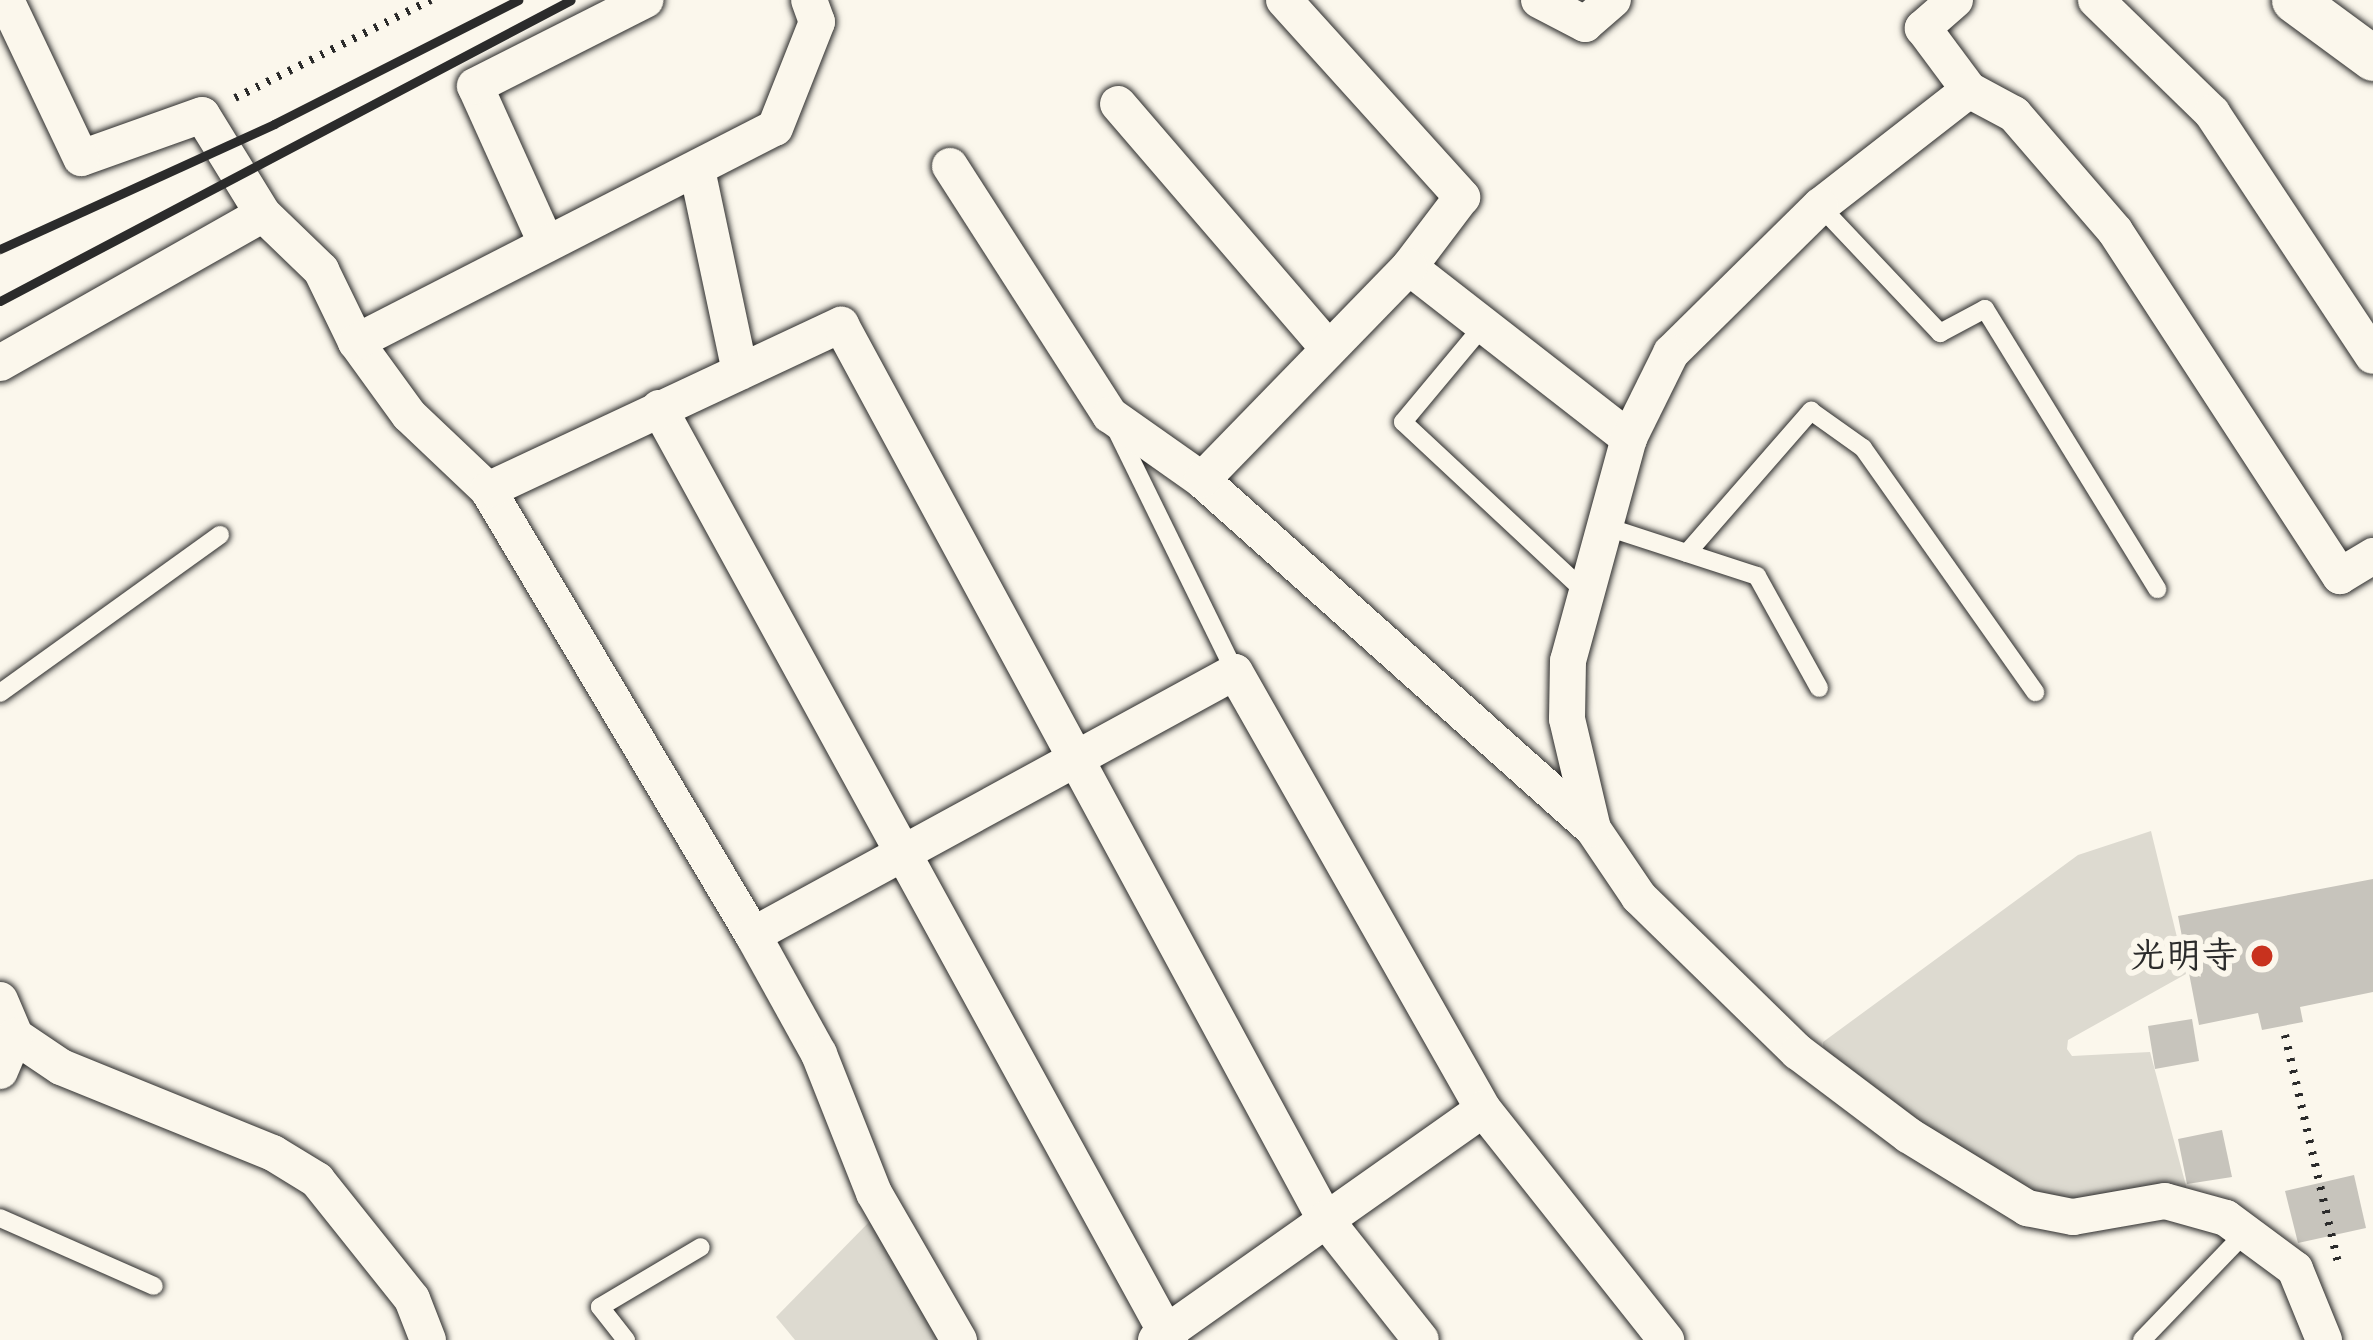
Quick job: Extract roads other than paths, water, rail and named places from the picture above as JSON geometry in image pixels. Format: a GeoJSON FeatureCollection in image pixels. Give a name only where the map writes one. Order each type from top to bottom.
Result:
{"type":"FeatureCollection","features":[{"type":"Feature","properties":{"kind":"street"},"geometry":{"type":"LineString","coordinates":[[6,0],[81,158],[202,115],[263,214],[321,270],[356,342],[410,416],[488,490],[819,1054],[874,1193],[959,1340]]}},
{"type":"Feature","properties":{"kind":"street"},"geometry":{"type":"LineString","coordinates":[[546,243],[475,86],[645,0]]}},
{"type":"Feature","properties":{"kind":"street"},"geometry":{"type":"LineString","coordinates":[[356,342],[546,243],[698,174],[775,128],[817,22],[809,0]]}},
{"type":"Feature","properties":{"kind":"street"},"geometry":{"type":"LineString","coordinates":[[1202,480],[1409,267],[1462,196],[1284,0]]}},
{"type":"Feature","properties":{"kind":"street"},"geometry":{"type":"LineString","coordinates":[[1539,0],[1585,24],[1612,0]]}},
{"type":"Feature","properties":{"kind":"street"},"geometry":{"type":"LineString","coordinates":[[1955,0],[1923,28],[1969,90],[2014,115],[2115,231],[2341,576],[2373,556]]}},
{"type":"Feature","properties":{"kind":"street"},"geometry":{"type":"LineString","coordinates":[[2096,0],[2212,113],[2373,356]]}},
{"type":"Feature","properties":{"kind":"street"},"geometry":{"type":"LineString","coordinates":[[2294,0],[2373,58]]}},
{"type":"Feature","properties":{"kind":"street"},"geometry":{"type":"LineString","coordinates":[[1593,829],[1567,719],[1568,661],[1629,438],[1671,352],[1820,206],[1969,90]]}},
{"type":"Feature","properties":{"kind":"street"},"geometry":{"type":"LineString","coordinates":[[1118,104],[1327,347]]}},
{"type":"Feature","properties":{"kind":"street"},"geometry":{"type":"LineString","coordinates":[[950,166],[1110,416],[1202,480],[1593,829],[1639,897],[1798,1052],[1968,1173],[2027,1208],[2073,1217],[2165,1201],[2248,1230],[2295,1269],[2324,1340]]}},
{"type":"Feature","properties":{"kind":"street"},"geometry":{"type":"LineString","coordinates":[[698,174],[740,372]]}},
{"type":"Feature","properties":{"kind":"street"},"geometry":{"type":"LineString","coordinates":[[0,362],[263,214]]}},
{"type":"Feature","properties":{"kind":"street"},"geometry":{"type":"LineString","coordinates":[[1409,267],[1629,438]]}},
{"type":"Feature","properties":{"kind":"street"},"geometry":{"type":"LineString","coordinates":[[488,490],[841,325],[1325,1219],[1421,1340]]}},
{"type":"Feature","properties":{"kind":"street"},"geometry":{"type":"LineString","coordinates":[[659,408],[908,854],[1164,1338],[1483,1109]]}},
{"type":"Feature","properties":{"kind":"street"},"geometry":{"type":"LineString","coordinates":[[753,935],[1235,672],[1483,1109],[1666,1340]]}},
{"type":"Feature","properties":{"kind":"street"},"geometry":{"type":"LineString","coordinates":[[0,1000],[16,1036],[61,1067],[273,1153],[317,1180],[412,1299],[428,1340]]}},
{"type":"Feature","properties":{"kind":"street"},"geometry":{"type":"LineString","coordinates":[[0,1071],[16,1036]]}},
{"type":"Feature","properties":{"kind":"lane"},"geometry":{"type":"LineString","coordinates":[[1820,206],[1940,333],[1985,309],[2157,589]]}},
{"type":"Feature","properties":{"kind":"lane"},"geometry":{"type":"LineString","coordinates":[[1484,326],[1402,422],[1584,591]]}},
{"type":"Feature","properties":{"kind":"lane"},"geometry":{"type":"LineString","coordinates":[[1687,553],[1811,411],[1863,448],[2035,692]]}},
{"type":"Feature","properties":{"kind":"lane"},"geometry":{"type":"LineString","coordinates":[[1110,416],[1235,672]]}},
{"type":"Feature","properties":{"kind":"lane"},"geometry":{"type":"LineString","coordinates":[[1604,526],[1757,576],[1820,688]]}},
{"type":"Feature","properties":{"kind":"lane"},"geometry":{"type":"LineString","coordinates":[[0,693],[220,535]]}},
{"type":"Feature","properties":{"kind":"lane"},"geometry":{"type":"LineString","coordinates":[[0,1218],[154,1286]]}},
{"type":"Feature","properties":{"kind":"lane"},"geometry":{"type":"LineString","coordinates":[[2142,1340],[2248,1230]]}},
{"type":"Feature","properties":{"kind":"lane"},"geometry":{"type":"LineString","coordinates":[[626,1340],[600,1307],[701,1247]]}},
{"type":"Feature","properties":{"kind":"railway"},"geometry":{"type":"LineString","coordinates":[[0,249],[274,124],[518,0]]}},
{"type":"Feature","properties":{"kind":"railway"},"geometry":{"type":"LineString","coordinates":[[0,301],[571,0]]}},
{"type":"Feature","properties":{"kind":"place","name":"光明寺"},"geometry":{"type":"Point","coordinates":[2262,956]}}]}
